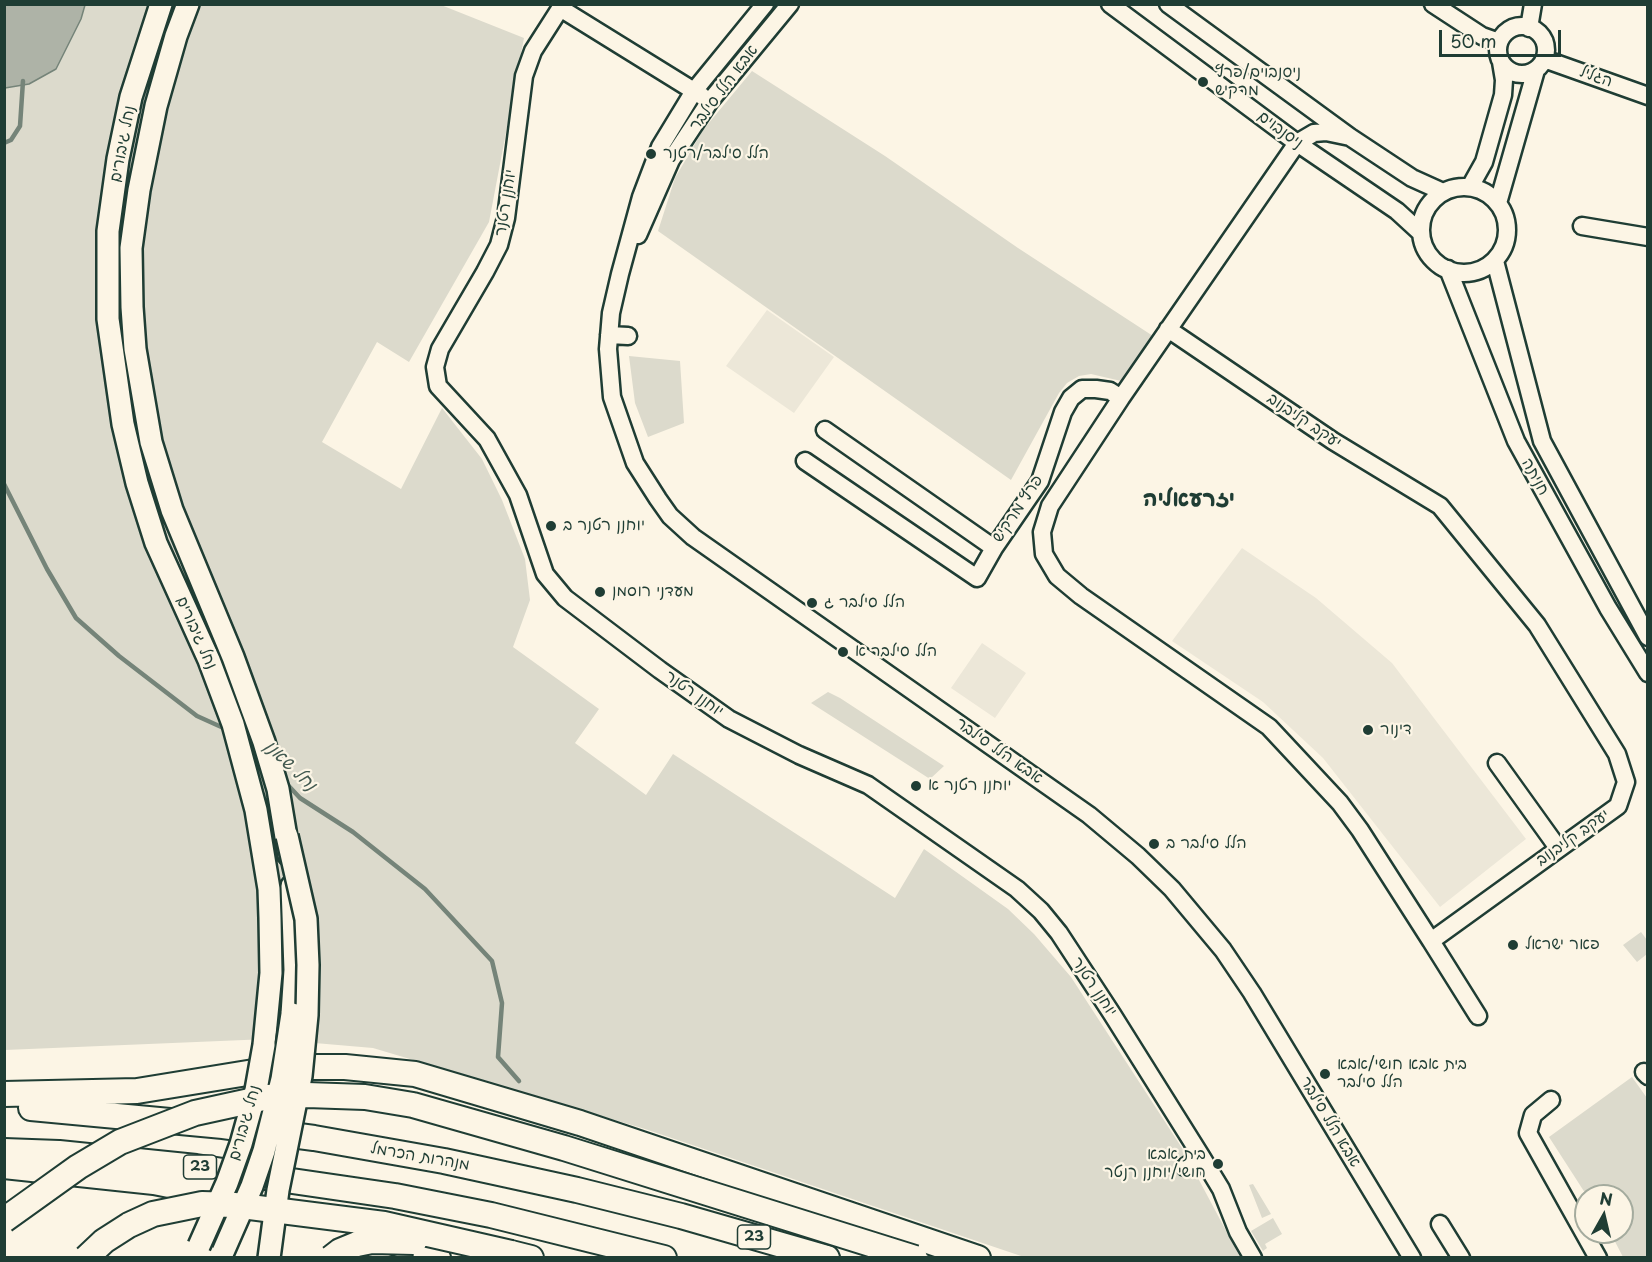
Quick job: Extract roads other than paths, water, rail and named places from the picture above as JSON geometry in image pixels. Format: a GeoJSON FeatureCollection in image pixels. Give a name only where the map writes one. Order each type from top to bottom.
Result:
{"type":"FeatureCollection","features":[{"type":"Feature","properties":{"kind":"highway"},"geometry":{"type":"LineString","coordinates":[[4,1094],[136,1091],[272,1069],[345,1066],[415,1074],[546,1112],[978,1257]]}},
{"type":"Feature","properties":{"kind":"highway"},"geometry":{"type":"LineString","coordinates":[[4,1220],[78,1167],[120,1142],[195,1113],[268,1097],[307,1095],[364,1097],[413,1105],[554,1144],[915,1257]]}},
{"type":"Feature","properties":{"kind":"highway","name":"מנהרות הכרמל"},"geometry":{"type":"LineString","coordinates":[[4,1106],[223,1126],[376,1149],[507,1174],[681,1216],[827,1257]]}},
{"type":"Feature","properties":{"kind":"highway","name":"23"},"geometry":{"type":"LineString","coordinates":[[4,1150],[196,1167],[395,1196],[502,1218],[664,1257]]}},
{"type":"Feature","properties":{"kind":"highway"},"geometry":{"type":"LineString","coordinates":[[4,1166],[194,1189],[255,1202],[354,1228],[438,1257]]}},
{"type":"Feature","properties":{"kind":"highway"},"geometry":{"type":"LineString","coordinates":[[86,1257],[104,1240],[153,1214],[202,1204],[234,1205],[384,1224],[521,1255]]}},
{"type":"Feature","properties":{"kind":"highway"},"geometry":{"type":"LineString","coordinates":[[331,1257],[340,1251],[372,1240],[411,1242],[521,1255]]}},
{"type":"Feature","properties":{"kind":"main road","name":"נחל גיבורים"},"geometry":{"type":"LineString","coordinates":[[161,4],[132,98],[118,159],[108,231],[108,319],[123,424],[150,523],[156,543],[208,660],[233,724],[251,789],[265,855],[269,889],[270,984],[264,1045],[256,1090],[227,1183],[195,1252]]}},
{"type":"Feature","properties":{"kind":"main road","name":"נחל גיבורים"},"geometry":{"type":"LineString","coordinates":[[188,4],[176,36],[156,106],[139,190],[131,248],[135,349],[151,442],[172,510],[233,657],[264,742],[278,789],[287,836],[294,911],[295,970],[292,1014],[282,1079],[264,1151],[252,1186],[222,1255]]}},
{"type":"Feature","properties":{"kind":"main road"},"geometry":{"type":"LineString","coordinates":[[269,1257],[278,1190],[302,1076],[307,1015],[306,919],[287,836]]}},
{"type":"Feature","properties":{"kind":"street","name":"אבא הלל סילבר"},"geometry":{"type":"LineString","coordinates":[[765,4],[694,91],[660,147],[641,197],[611,313],[608,349],[612,398],[635,463],[670,516],[693,537],[1089,815],[1138,856],[1172,889],[1223,950],[1246,984],[1412,1257]]}},
{"type":"Feature","properties":{"kind":"street","name":"אבא הלל סילבר"},"geometry":{"type":"LineString","coordinates":[[620,274],[653,206],[671,160],[710,101],[790,4]]}},
{"type":"Feature","properties":{"kind":"street","name":"ניסנבוים"},"geometry":{"type":"LineString","coordinates":[[1110,4],[1297,143],[1397,211],[1421,232]]}},
{"type":"Feature","properties":{"kind":"street","name":"ניסנבוים"},"geometry":{"type":"LineString","coordinates":[[1168,4],[1350,137],[1412,178],[1443,192]]}},
{"type":"Feature","properties":{"kind":"street"},"geometry":{"type":"LineString","coordinates":[[1433,4],[1482,36],[1499,42]]}},
{"type":"Feature","properties":{"kind":"street"},"geometry":{"type":"LineString","coordinates":[[1529,28],[1533,4]]}},
{"type":"Feature","properties":{"kind":"street"},"geometry":{"type":"LineString","coordinates":[[562,6],[710,101]]}},
{"type":"Feature","properties":{"kind":"street","name":"יוחנן רטנר"},"geometry":{"type":"LineString","coordinates":[[562,6],[533,51],[524,76],[506,218],[499,245],[440,349],[435,367],[438,386],[487,440],[518,495],[545,574],[565,598],[729,719],[800,755],[868,785],[1017,889],[1041,911],[1059,933],[1202,1156],[1221,1189],[1238,1232],[1253,1257]]}},
{"type":"Feature","properties":{"kind":"street"},"geometry":{"type":"LineString","coordinates":[[1470,187],[1484,162],[1503,95],[1504,80],[1499,42],[1511,29],[1529,28],[1543,38],[1546,45],[1498,203]]}},
{"type":"Feature","properties":{"kind":"street"},"geometry":{"type":"LineString","coordinates":[[1501,62],[1513,72],[1529,73],[1540,64]]}},
{"type":"Feature","properties":{"kind":"street","name":"הגליל"},"geometry":{"type":"LineString","coordinates":[[1540,64],[1647,96]]}},
{"type":"Feature","properties":{"kind":"street"},"geometry":{"type":"LineString","coordinates":[[1297,143],[1314,133],[1326,132],[1350,137]]}},
{"type":"Feature","properties":{"kind":"street","name":"פרץ מרקיש"},"geometry":{"type":"LineString","coordinates":[[1297,143],[1120,398],[1050,506],[1042,532],[1044,554],[1057,576],[1081,596],[1269,727],[1340,803],[1360,830],[1431,941]]}},
{"type":"Feature","properties":{"kind":"street"},"geometry":{"type":"LineString","coordinates":[[1470,187],[1490,195],[1498,203],[1506,220],[1507,235],[1503,249],[1495,261],[1472,272],[1460,272],[1438,264],[1429,255],[1421,232],[1422,221],[1426,209],[1443,192],[1470,187]]}},
{"type":"Feature","properties":{"kind":"street"},"geometry":{"type":"LineString","coordinates":[[1582,226],[1647,237]]}},
{"type":"Feature","properties":{"kind":"street","name":"חניתה"},"geometry":{"type":"LineString","coordinates":[[1495,261],[1542,441],[1647,637]]}},
{"type":"Feature","properties":{"kind":"street","name":"חניתה"},"geometry":{"type":"LineString","coordinates":[[1448,269],[1516,441],[1608,608],[1647,673]]}},
{"type":"Feature","properties":{"kind":"street","name":"יעקב קליבנוב"},"geometry":{"type":"LineString","coordinates":[[1168,329],[1333,441],[1440,506],[1537,625],[1617,754],[1626,782],[1618,806],[1431,941]]}},
{"type":"Feature","properties":{"kind":"street"},"geometry":{"type":"LineString","coordinates":[[609,335],[628,336]]}},
{"type":"Feature","properties":{"kind":"street","name":"פרץ מרקיש"},"geometry":{"type":"LineString","coordinates":[[825,430],[994,548],[1040,481],[1063,412],[1071,398],[1082,389],[1096,389],[1110,391],[1120,398]]}},
{"type":"Feature","properties":{"kind":"street"},"geometry":{"type":"LineString","coordinates":[[805,461],[977,578],[994,548]]}},
{"type":"Feature","properties":{"kind":"street"},"geometry":{"type":"LineString","coordinates":[[1497,763],[1558,848]]}},
{"type":"Feature","properties":{"kind":"street"},"geometry":{"type":"LineString","coordinates":[[1431,941],[1478,1016]]}},
{"type":"Feature","properties":{"kind":"street"},"geometry":{"type":"LineString","coordinates":[[1551,1100],[1533,1115],[1528,1133],[1598,1257]]}},
{"type":"Feature","properties":{"kind":"street"},"geometry":{"type":"LineString","coordinates":[[1185,1167],[1202,1156]]}},
{"type":"Feature","properties":{"kind":"street"},"geometry":{"type":"LineString","coordinates":[[1440,1224],[1461,1257]]}},
{"type":"Feature","properties":{"kind":"waterway","name":"נחל גיבורים"},"geometry":{"type":"LineString","coordinates":[[4,143],[11,140],[20,126],[23,81]]}},
{"type":"Feature","properties":{"kind":"waterway","name":"נחל שאנן"},"geometry":{"type":"LineString","coordinates":[[4,484],[47,569],[76,618],[119,656],[197,716],[228,730]]}},
{"type":"Feature","properties":{"kind":"waterway","name":"נחל שאנן"},"geometry":{"type":"LineString","coordinates":[[245,741],[260,757]]}},
{"type":"Feature","properties":{"kind":"waterway","name":"נחל שאנן"},"geometry":{"type":"LineString","coordinates":[[285,782],[300,798],[353,832],[425,889],[492,961],[502,1003],[498,1057],[519,1081]]}},
{"type":"Feature","properties":{"kind":"place","name":"ניסנבוים/פרץ מרקיש"},"geometry":{"type":"Point","coordinates":[1203,82]}},
{"type":"Feature","properties":{"kind":"place","name":"הלל סילבר/רטנר"},"geometry":{"type":"Point","coordinates":[651,154]}},
{"type":"Feature","properties":{"kind":"place","name":"יוחנן רטנר ב"},"geometry":{"type":"Point","coordinates":[551,526]}},
{"type":"Feature","properties":{"kind":"place","name":"מעדני רוסמן"},"geometry":{"type":"Point","coordinates":[600,592]}},
{"type":"Feature","properties":{"kind":"place","name":"הלל סילבר ג"},"geometry":{"type":"Point","coordinates":[812,603]}},
{"type":"Feature","properties":{"kind":"place","name":"הלל סילבר א"},"geometry":{"type":"Point","coordinates":[843,652]}},
{"type":"Feature","properties":{"kind":"place","name":"דינור"},"geometry":{"type":"Point","coordinates":[1368,730]}},
{"type":"Feature","properties":{"kind":"place","name":"יוחנן רטנר א"},"geometry":{"type":"Point","coordinates":[916,786]}},
{"type":"Feature","properties":{"kind":"place","name":"הלל סילבר ב"},"geometry":{"type":"Point","coordinates":[1154,844]}},
{"type":"Feature","properties":{"kind":"place","name":"פאר ישראל"},"geometry":{"type":"Point","coordinates":[1513,945]}},
{"type":"Feature","properties":{"kind":"place","name":"בית אבא חושי/אבא הלל סילבר"},"geometry":{"type":"Point","coordinates":[1325,1074]}},
{"type":"Feature","properties":{"kind":"place","name":"בית אבא חושי/יוחנן רנטר"},"geometry":{"type":"Point","coordinates":[1218,1164]}},
{"type":"Feature","properties":{"kind":"district","name":"יזרעאליה"},"geometry":{"type":"Point","coordinates":[1189,500]}}]}
